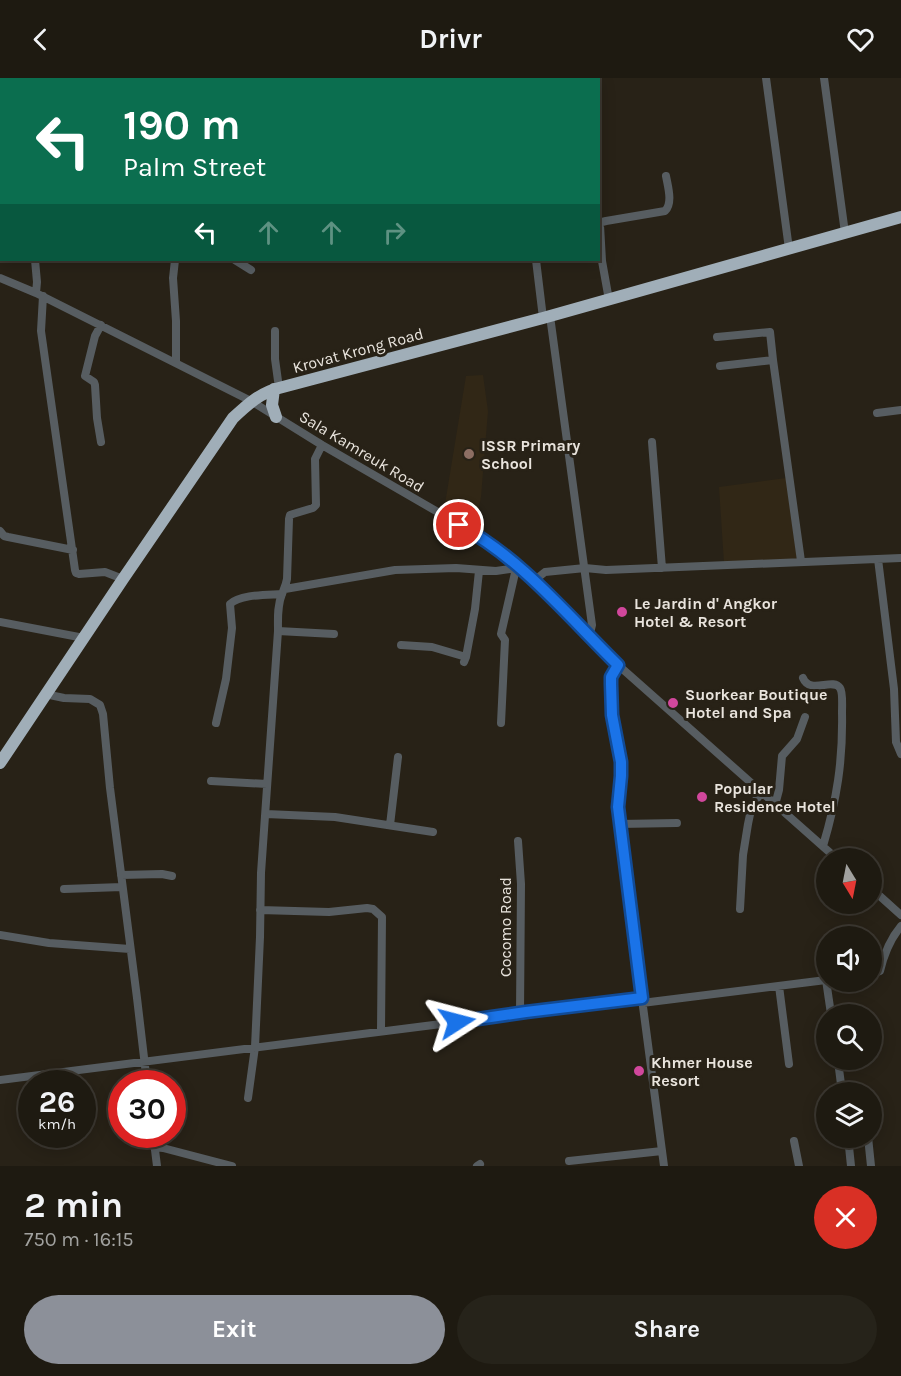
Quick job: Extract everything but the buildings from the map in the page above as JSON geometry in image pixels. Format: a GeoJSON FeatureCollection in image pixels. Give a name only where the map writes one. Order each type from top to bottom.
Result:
{"type":"FeatureCollection","features":[{"type":"Feature","properties":{"kind":"highway","name":"Krovat Krong Road"},"geometry":{"type":"LineString","coordinates":[[0,763],[233,418],[251,400],[277,388],[609,300],[901,217]]}},
{"type":"Feature","properties":{"kind":"highway"},"geometry":{"type":"LineString","coordinates":[[276,417],[272,405],[277,388]]}},
{"type":"Feature","properties":{"kind":"street"},"geometry":{"type":"LineString","coordinates":[[766,78],[789,249]]}},
{"type":"Feature","properties":{"kind":"street"},"geometry":{"type":"LineString","coordinates":[[824,78],[845,233]]}},
{"type":"Feature","properties":{"kind":"street"},"geometry":{"type":"LineString","coordinates":[[609,300],[602,261],[600,225],[606,221],[668,209],[670,203],[666,176]]}},
{"type":"Feature","properties":{"kind":"street"},"geometry":{"type":"LineString","coordinates":[[35,261],[40,295],[41,331],[76,573],[105,573],[123,579]]}},
{"type":"Feature","properties":{"kind":"street"},"geometry":{"type":"LineString","coordinates":[[175,261],[173,278],[176,362]]}},
{"type":"Feature","properties":{"kind":"street"},"geometry":{"type":"LineString","coordinates":[[237,261],[251,270]]}},
{"type":"Feature","properties":{"kind":"street"},"geometry":{"type":"LineString","coordinates":[[536,261],[585,568],[592,625],[589,637]]}},
{"type":"Feature","properties":{"kind":"street","name":"Sala Kamreuk Road"},"geometry":{"type":"LineString","coordinates":[[0,278],[40,295],[251,400],[322,445],[474,533],[535,580],[589,637],[615,670],[762,792],[823,846]]}},
{"type":"Feature","properties":{"kind":"street"},"geometry":{"type":"LineString","coordinates":[[101,325],[95,336],[85,376],[94,382],[96,390],[101,442]]}},
{"type":"Feature","properties":{"kind":"street"},"geometry":{"type":"LineString","coordinates":[[275,331],[277,388]]}},
{"type":"Feature","properties":{"kind":"street"},"geometry":{"type":"LineString","coordinates":[[717,337],[770,332],[801,561]]}},
{"type":"Feature","properties":{"kind":"street"},"geometry":{"type":"LineString","coordinates":[[720,366],[773,360]]}},
{"type":"Feature","properties":{"kind":"street"},"geometry":{"type":"LineString","coordinates":[[877,413],[901,410]]}},
{"type":"Feature","properties":{"kind":"street"},"geometry":{"type":"LineString","coordinates":[[652,442],[662,568]]}},
{"type":"Feature","properties":{"kind":"street"},"geometry":{"type":"LineString","coordinates":[[248,1098],[255,1047],[261,873],[278,611],[287,579],[289,519],[291,515],[316,505],[315,459],[322,445]]}},
{"type":"Feature","properties":{"kind":"street"},"geometry":{"type":"LineString","coordinates":[[0,531],[4,536],[73,550]]}},
{"type":"Feature","properties":{"kind":"street"},"geometry":{"type":"LineString","coordinates":[[535,580],[545,572],[585,568],[606,570],[901,558]]}},
{"type":"Feature","properties":{"kind":"street"},"geometry":{"type":"LineString","coordinates":[[878,559],[894,689],[896,741],[901,754]]}},
{"type":"Feature","properties":{"kind":"street"},"geometry":{"type":"LineString","coordinates":[[216,723],[226,679],[232,627],[230,604],[234,600],[395,570],[456,568],[496,571],[518,567]]}},
{"type":"Feature","properties":{"kind":"street"},"geometry":{"type":"LineString","coordinates":[[501,723],[505,640],[501,634],[518,567]]}},
{"type":"Feature","properties":{"kind":"street"},"geometry":{"type":"LineString","coordinates":[[401,645],[432,647],[465,659],[475,609],[479,571]]}},
{"type":"Feature","properties":{"kind":"street"},"geometry":{"type":"LineString","coordinates":[[0,622],[84,638]]}},
{"type":"Feature","properties":{"kind":"street"},"geometry":{"type":"LineString","coordinates":[[278,631],[334,634]]}},
{"type":"Feature","properties":{"kind":"street"},"geometry":{"type":"LineString","coordinates":[[615,670],[612,715],[621,762],[619,824],[664,1166]]}},
{"type":"Feature","properties":{"kind":"street"},"geometry":{"type":"LineString","coordinates":[[802,678],[808,685],[832,685],[840,688],[842,701],[843,728],[839,777],[823,846]]}},
{"type":"Feature","properties":{"kind":"street"},"geometry":{"type":"LineString","coordinates":[[45,694],[64,698],[90,699],[100,705],[103,714],[145,1070]]}},
{"type":"Feature","properties":{"kind":"street"},"geometry":{"type":"LineString","coordinates":[[775,805],[779,790],[782,756],[797,739],[805,717]]}},
{"type":"Feature","properties":{"kind":"street"},"geometry":{"type":"LineString","coordinates":[[390,825],[398,757]]}},
{"type":"Feature","properties":{"kind":"street"},"geometry":{"type":"LineString","coordinates":[[211,782],[267,784]]}},
{"type":"Feature","properties":{"kind":"street"},"geometry":{"type":"LineString","coordinates":[[740,909],[743,855],[748,824],[752,805],[762,792]]}},
{"type":"Feature","properties":{"kind":"street"},"geometry":{"type":"LineString","coordinates":[[266,814],[335,817],[433,832]]}},
{"type":"Feature","properties":{"kind":"street"},"geometry":{"type":"LineString","coordinates":[[619,824],[677,824]]}},
{"type":"Feature","properties":{"kind":"street","name":"Cocomo Road"},"geometry":{"type":"LineString","coordinates":[[518,841],[521,895],[520,1013]]}},
{"type":"Feature","properties":{"kind":"street"},"geometry":{"type":"LineString","coordinates":[[121,875],[162,874],[172,876]]}},
{"type":"Feature","properties":{"kind":"street"},"geometry":{"type":"LineString","coordinates":[[64,889],[122,887]]}},
{"type":"Feature","properties":{"kind":"street"},"geometry":{"type":"LineString","coordinates":[[882,898],[901,915]]}},
{"type":"Feature","properties":{"kind":"street"},"geometry":{"type":"LineString","coordinates":[[260,910],[329,912],[367,908],[373,909],[382,917],[381,1031]]}},
{"type":"Feature","properties":{"kind":"street"},"geometry":{"type":"LineString","coordinates":[[882,965],[894,934],[901,926]]}},
{"type":"Feature","properties":{"kind":"street"},"geometry":{"type":"LineString","coordinates":[[0,935],[49,943],[130,949]]}},
{"type":"Feature","properties":{"kind":"street"},"geometry":{"type":"LineString","coordinates":[[0,1080],[520,1013],[816,981]]}},
{"type":"Feature","properties":{"kind":"street"},"geometry":{"type":"LineString","coordinates":[[779,986],[789,1064]]}},
{"type":"Feature","properties":{"kind":"street"},"geometry":{"type":"LineString","coordinates":[[794,1141],[799,1166]]}},
{"type":"Feature","properties":{"kind":"street"},"geometry":{"type":"LineString","coordinates":[[154,1148],[157,1166]]}},
{"type":"Feature","properties":{"kind":"street"},"geometry":{"type":"LineString","coordinates":[[163,1148],[232,1166]]}},
{"type":"Feature","properties":{"kind":"street"},"geometry":{"type":"LineString","coordinates":[[849,1148],[851,1166]]}},
{"type":"Feature","properties":{"kind":"street"},"geometry":{"type":"LineString","coordinates":[[869,1148],[871,1166]]}},
{"type":"Feature","properties":{"kind":"street"},"geometry":{"type":"LineString","coordinates":[[569,1163],[662,1151]]}},
{"type":"Feature","properties":{"kind":"shaded area","name":"ISSR Primary School"},"geometry":{"type":"Polygon","coordinates":[[[483,375],[488,411],[481,497],[474,533],[443,516],[466,376],[483,375]]]}},
{"type":"Feature","properties":{"kind":"shaded area"},"geometry":{"type":"Polygon","coordinates":[[[786,478],[797,560],[724,563],[719,487],[786,478]]]}},
{"type":"Feature","properties":{"kind":"place","name":"ISSR Primary School"},"geometry":{"type":"Point","coordinates":[469,454]}},
{"type":"Feature","properties":{"kind":"place","name":"Le Jardin d' Angkor Hotel & Resort"},"geometry":{"type":"Point","coordinates":[622,612]}},
{"type":"Feature","properties":{"kind":"place","name":"Suorkear Boutique Hotel and Spa"},"geometry":{"type":"Point","coordinates":[673,703]}},
{"type":"Feature","properties":{"kind":"place","name":"Popular Residence Hotel"},"geometry":{"type":"Point","coordinates":[702,797]}},
{"type":"Feature","properties":{"kind":"place","name":"Khmer House Resort"},"geometry":{"type":"Point","coordinates":[639,1071]}},
{"type":"Feature","properties":{"kind":"route"},"geometry":{"type":"LineString","coordinates":[[457,1022],[642,998],[618,807],[621,762],[612,715],[611,684],[611,677],[618,665],[535,580],[474,533],[459,525]]}}]}
